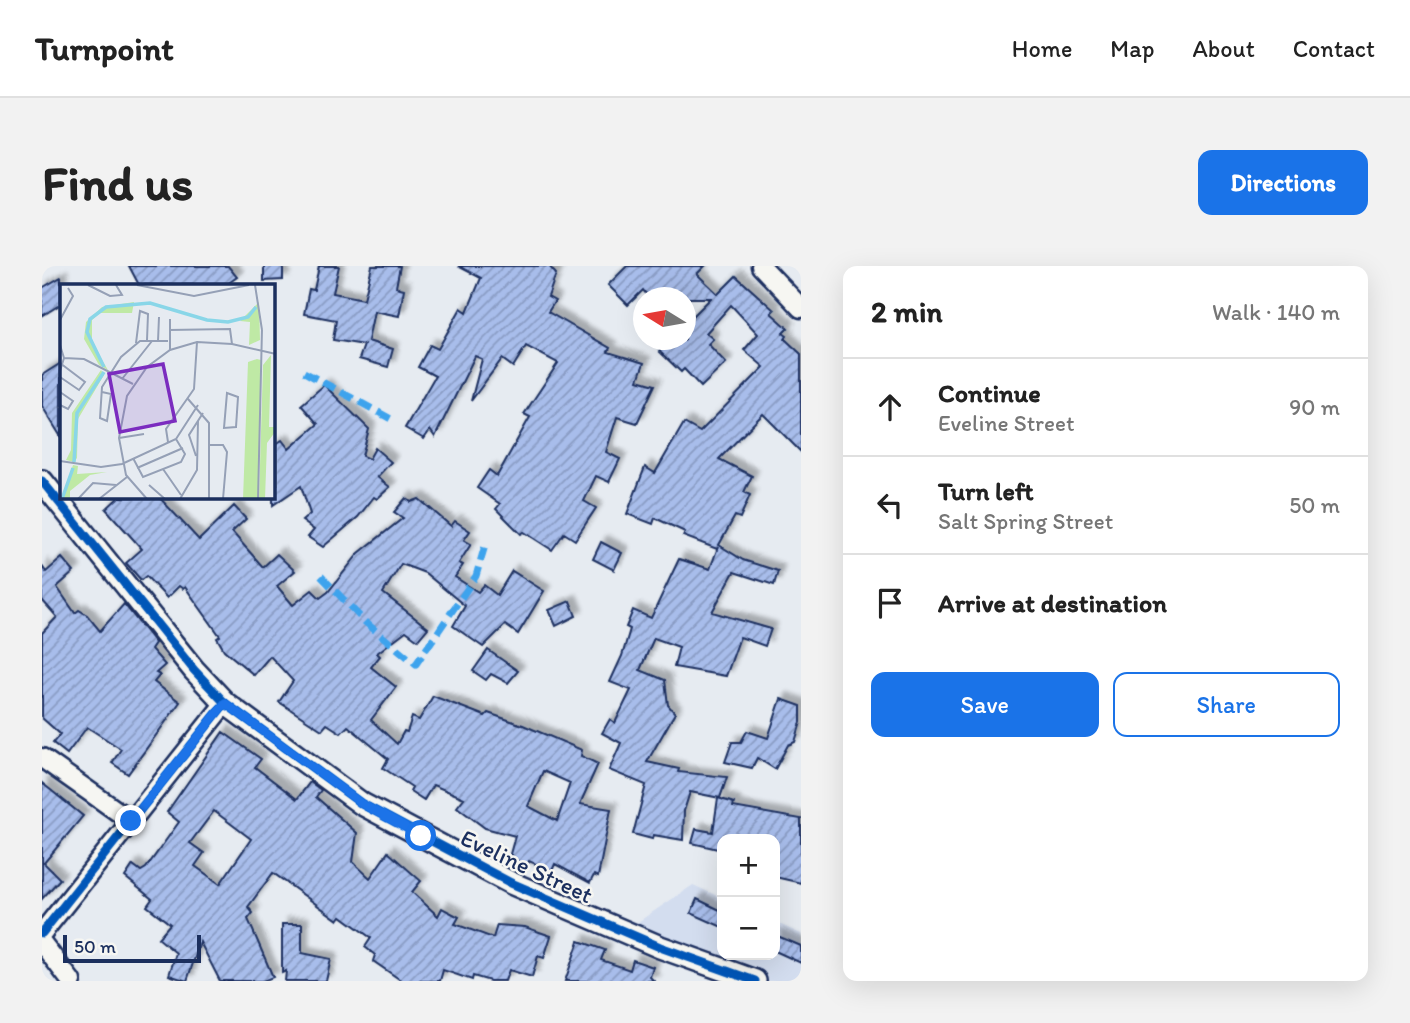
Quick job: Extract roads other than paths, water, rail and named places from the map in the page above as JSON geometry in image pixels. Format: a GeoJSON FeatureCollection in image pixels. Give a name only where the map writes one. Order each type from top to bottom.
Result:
{"type":"FeatureCollection","features":[{"type":"Feature","properties":{"kind":"street"},"geometry":{"type":"LineString","coordinates":[[761,266],[801,308]]}},
{"type":"Feature","properties":{"kind":"street","name":"Eveline Street"},"geometry":{"type":"LineString","coordinates":[[42,481],[194,670],[225,703],[362,804],[474,865],[623,932],[755,981]]}},
{"type":"Feature","properties":{"kind":"street"},"geometry":{"type":"LineString","coordinates":[[42,933],[225,703]]}},
{"type":"Feature","properties":{"kind":"street"},"geometry":{"type":"LineString","coordinates":[[42,758],[131,821]]}},
{"type":"Feature","properties":{"kind":"street"},"geometry":{"type":"LineString","coordinates":[[42,943],[71,981]]}}]}
